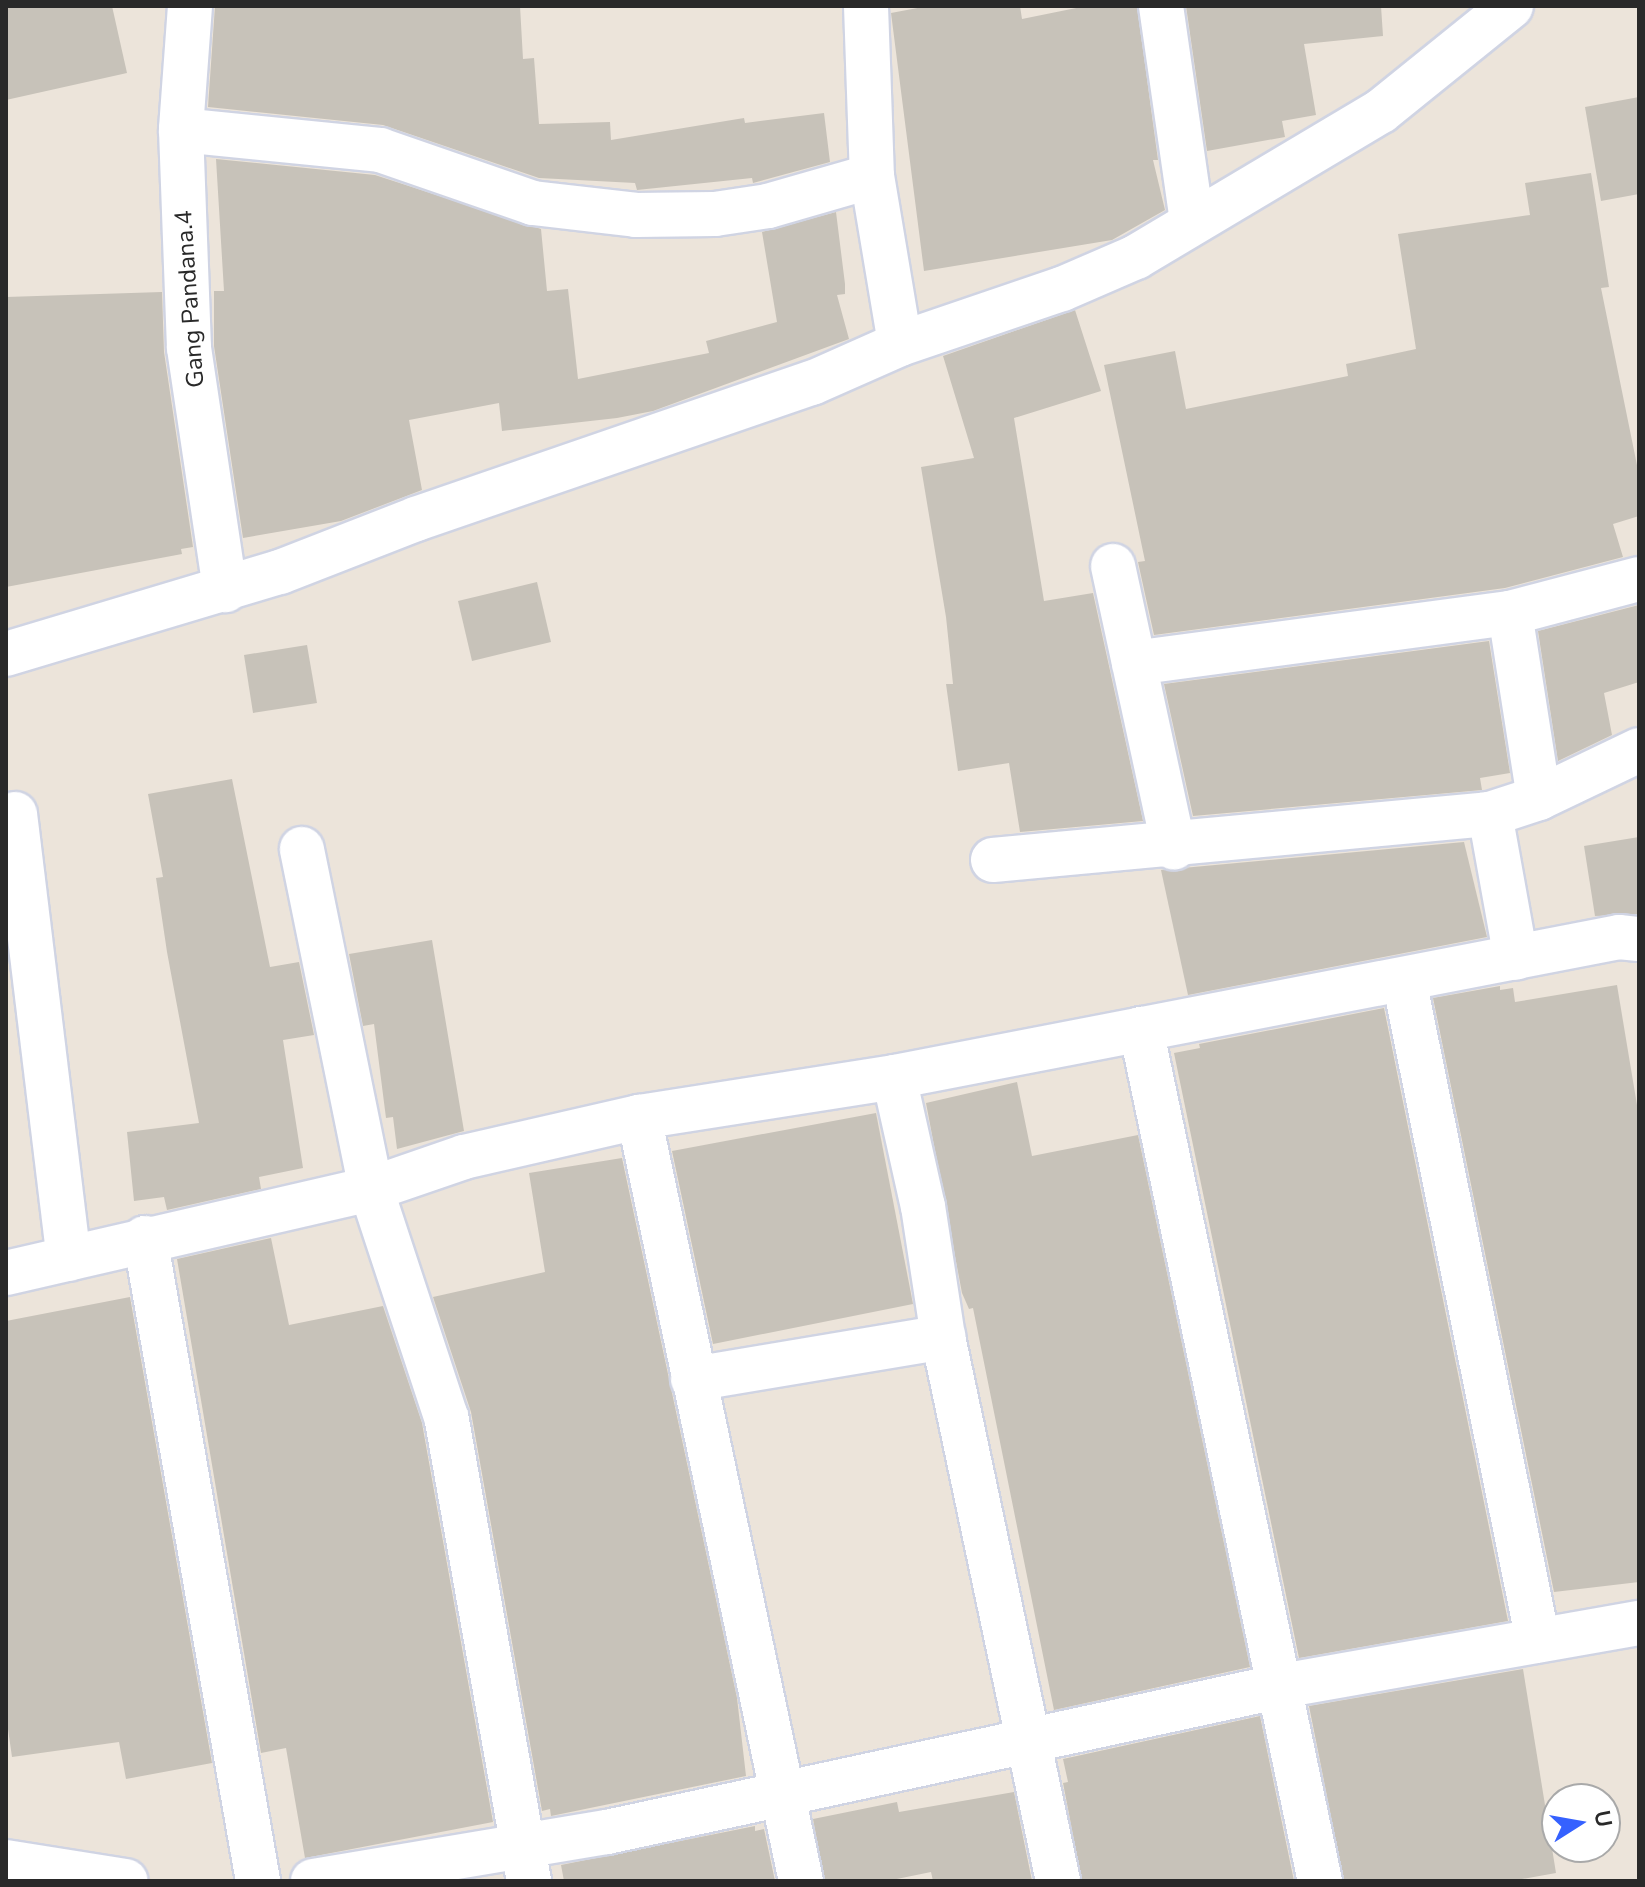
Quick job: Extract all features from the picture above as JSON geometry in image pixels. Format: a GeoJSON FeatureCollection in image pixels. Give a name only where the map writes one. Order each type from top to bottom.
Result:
{"type":"FeatureCollection","features":[{"type":"Feature","properties":{"kind":"street","name":"Gang Pandana.4"},"geometry":{"type":"LineString","coordinates":[[190,6],[181,130],[189,348],[225,590]]}},
{"type":"Feature","properties":{"kind":"street"},"geometry":{"type":"LineString","coordinates":[[866,6],[872,176],[900,344]]}},
{"type":"Feature","properties":{"kind":"street"},"geometry":{"type":"LineString","coordinates":[[1161,6],[1192,220]]}},
{"type":"Feature","properties":{"kind":"street"},"geometry":{"type":"LineString","coordinates":[[6,654],[225,590],[812,383],[900,344],[1062,289],[1136,257],[1192,220],[1381,111],[1510,6]]}},
{"type":"Feature","properties":{"kind":"street"},"geometry":{"type":"LineString","coordinates":[[181,130],[380,150],[533,203],[636,215],[755,208],[872,176]]}},
{"type":"Feature","properties":{"kind":"street"},"geometry":{"type":"LineString","coordinates":[[1113,566],[1174,847]]}},
{"type":"Feature","properties":{"kind":"street"},"geometry":{"type":"LineString","coordinates":[[1134,663],[1510,613],[1639,579]]}},
{"type":"Feature","properties":{"kind":"street"},"geometry":{"type":"LineString","coordinates":[[1510,613],[1539,798]]}},
{"type":"Feature","properties":{"kind":"street"},"geometry":{"type":"LineString","coordinates":[[993,860],[1174,847],[1490,814],[1539,798],[1639,750]]}},
{"type":"Feature","properties":{"kind":"street"},"geometry":{"type":"LineString","coordinates":[[15,814],[69,1259]]}},
{"type":"Feature","properties":{"kind":"street"},"geometry":{"type":"LineString","coordinates":[[1490,814],[1516,958]]}},
{"type":"Feature","properties":{"kind":"street"},"geometry":{"type":"LineString","coordinates":[[302,849],[371,1189],[446,1417],[524,1863]]}},
{"type":"Feature","properties":{"kind":"street"},"geometry":{"type":"LineString","coordinates":[[6,1273],[145,1238],[371,1189],[464,1157],[639,1117],[894,1077],[1619,937],[1639,939]]}},
{"type":"Feature","properties":{"kind":"street"},"geometry":{"type":"LineString","coordinates":[[1404,980],[1538,1641]]}},
{"type":"Feature","properties":{"kind":"street"},"geometry":{"type":"LineString","coordinates":[[1141,1029],[1320,1881]]}},
{"type":"Feature","properties":{"kind":"street"},"geometry":{"type":"LineString","coordinates":[[894,1077],[923,1207],[943,1337],[1058,1881]]}},
{"type":"Feature","properties":{"kind":"street"},"geometry":{"type":"LineString","coordinates":[[639,1117],[801,1881]]}},
{"type":"Feature","properties":{"kind":"street"},"geometry":{"type":"LineString","coordinates":[[145,1238],[258,1881]]}},
{"type":"Feature","properties":{"kind":"street"},"geometry":{"type":"LineString","coordinates":[[693,1379],[943,1337]]}},
{"type":"Feature","properties":{"kind":"street"},"geometry":{"type":"LineString","coordinates":[[313,1881],[524,1863],[607,1832],[1030,1737],[1281,1686],[1639,1623]]}},
{"type":"Feature","properties":{"kind":"street"},"geometry":{"type":"LineString","coordinates":[[6,1862],[126,1881]]}},
{"type":"Feature","properties":{"kind":"building"},"geometry":{"type":"Polygon","coordinates":[[[6,6],[112,6],[127,73],[6,100],[6,6]]]}},
{"type":"Feature","properties":{"kind":"building"},"geometry":{"type":"Polygon","coordinates":[[[215,6],[520,6],[523,59],[534,58],[539,124],[610,122],[611,140],[744,118],[745,123],[824,113],[830,162],[753,183],[752,178],[637,190],[635,183],[539,178],[383,125],[208,107],[215,6]]]}},
{"type":"Feature","properties":{"kind":"building"},"geometry":{"type":"Polygon","coordinates":[[[928,6],[1020,6],[1022,19],[1086,6],[1137,6],[1158,160],[1153,160],[1165,210],[1112,240],[924,271],[891,13],[928,6]]]}},
{"type":"Feature","properties":{"kind":"building"},"geometry":{"type":"Polygon","coordinates":[[[1186,6],[1381,6],[1383,36],[1304,44],[1316,115],[1282,121],[1285,137],[1207,151],[1186,6]]]}},
{"type":"Feature","properties":{"kind":"building"},"geometry":{"type":"Polygon","coordinates":[[[1639,97],[1639,194],[1601,201],[1585,107],[1639,97]]]}},
{"type":"Feature","properties":{"kind":"building"},"geometry":{"type":"Polygon","coordinates":[[[216,159],[375,175],[541,229],[547,291],[568,289],[578,379],[709,353],[706,341],[777,322],[762,232],[836,212],[845,284],[845,294],[837,295],[849,339],[653,411],[617,418],[502,431],[499,403],[409,420],[422,490],[341,521],[243,538],[214,346],[214,291],[224,291],[216,159]]]}},
{"type":"Feature","properties":{"kind":"building"},"geometry":{"type":"Polygon","coordinates":[[[1591,173],[1609,287],[1601,288],[1639,475],[1639,516],[1613,524],[1623,557],[1505,588],[1154,635],[1138,562],[1145,561],[1104,365],[1175,351],[1186,409],[1348,376],[1346,364],[1416,349],[1398,234],[1530,215],[1525,183],[1591,173]]]}},
{"type":"Feature","properties":{"kind":"building"},"geometry":{"type":"Polygon","coordinates":[[[162,292],[164,352],[193,547],[181,549],[182,554],[6,587],[6,297],[162,292]]]}},
{"type":"Feature","properties":{"kind":"building"},"geometry":{"type":"Polygon","coordinates":[[[1075,310],[1101,391],[1014,418],[1044,601],[1093,593],[1143,821],[1020,832],[1009,763],[958,771],[946,684],[953,684],[946,617],[921,467],[974,458],[943,356],[1075,310]]]}},
{"type":"Feature","properties":{"kind":"building"},"geometry":{"type":"Polygon","coordinates":[[[537,582],[551,642],[472,661],[458,601],[537,582]]]}},
{"type":"Feature","properties":{"kind":"building"},"geometry":{"type":"Polygon","coordinates":[[[1639,605],[1639,682],[1604,693],[1612,735],[1558,761],[1538,631],[1639,605]]]}},
{"type":"Feature","properties":{"kind":"building"},"geometry":{"type":"Polygon","coordinates":[[[1489,641],[1510,773],[1480,778],[1482,790],[1193,816],[1164,684],[1489,641]]]}},
{"type":"Feature","properties":{"kind":"building"},"geometry":{"type":"Polygon","coordinates":[[[307,645],[317,703],[253,713],[244,655],[307,645]]]}},
{"type":"Feature","properties":{"kind":"building"},"geometry":{"type":"Polygon","coordinates":[[[232,779],[270,967],[299,962],[314,1035],[283,1040],[303,1168],[259,1177],[261,1189],[167,1210],[164,1197],[134,1201],[127,1132],[199,1123],[167,952],[156,878],[163,877],[148,794],[232,779]]]}},
{"type":"Feature","properties":{"kind":"building"},"geometry":{"type":"Polygon","coordinates":[[[1639,837],[1639,914],[1595,916],[1584,846],[1639,837]]]}},
{"type":"Feature","properties":{"kind":"building"},"geometry":{"type":"Polygon","coordinates":[[[1464,842],[1487,937],[1188,995],[1161,870],[1464,842]]]}},
{"type":"Feature","properties":{"kind":"building"},"geometry":{"type":"Polygon","coordinates":[[[432,940],[464,1131],[397,1149],[393,1117],[386,1118],[374,1024],[363,1026],[349,954],[432,940]]]}},
{"type":"Feature","properties":{"kind":"building"},"geometry":{"type":"Polygon","coordinates":[[[1617,985],[1639,1117],[1639,1582],[1554,1592],[1433,998],[1500,986],[1500,990],[1513,988],[1515,1002],[1617,985]]]}},
{"type":"Feature","properties":{"kind":"building"},"geometry":{"type":"Polygon","coordinates":[[[1384,1008],[1508,1621],[1299,1658],[1174,1053],[1200,1048],[1199,1044],[1384,1008]]]}},
{"type":"Feature","properties":{"kind":"building"},"geometry":{"type":"Polygon","coordinates":[[[1017,1082],[1032,1156],[1138,1135],[1250,1667],[1054,1710],[973,1308],[969,1309],[962,1293],[926,1103],[1017,1082]]]}},
{"type":"Feature","properties":{"kind":"building"},"geometry":{"type":"Polygon","coordinates":[[[876,1113],[913,1304],[713,1344],[672,1151],[876,1113]]]}},
{"type":"Feature","properties":{"kind":"building"},"geometry":{"type":"Polygon","coordinates":[[[622,1158],[737,1698],[746,1776],[551,1816],[550,1809],[542,1811],[471,1412],[433,1297],[545,1272],[529,1173],[622,1158]]]}},
{"type":"Feature","properties":{"kind":"building"},"geometry":{"type":"Polygon","coordinates":[[[271,1238],[289,1325],[383,1306],[422,1423],[493,1822],[305,1858],[286,1748],[261,1753],[177,1259],[271,1238]]]}},
{"type":"Feature","properties":{"kind":"building"},"geometry":{"type":"Polygon","coordinates":[[[130,1297],[212,1763],[126,1779],[119,1742],[12,1757],[6,1715],[6,1321],[130,1297]]]}},
{"type":"Feature","properties":{"kind":"building"},"geometry":{"type":"Polygon","coordinates":[[[1523,1669],[1541,1783],[1541,1863],[1554,1863],[1556,1873],[1511,1881],[1344,1881],[1309,1706],[1523,1669]]]}},
{"type":"Feature","properties":{"kind":"building"},"geometry":{"type":"Polygon","coordinates":[[[1260,1716],[1294,1881],[1082,1881],[1063,1783],[1068,1782],[1063,1759],[1260,1716]]]}},
{"type":"Feature","properties":{"kind":"building"},"geometry":{"type":"Polygon","coordinates":[[[1014,1792],[1032,1881],[933,1881],[931,1872],[887,1881],[825,1881],[813,1819],[897,1802],[899,1812],[1014,1792]]]}},
{"type":"Feature","properties":{"kind":"building"},"geometry":{"type":"Polygon","coordinates":[[[755,1826],[755,1831],[764,1829],[775,1881],[564,1881],[561,1865],[755,1826]]]}}]}
